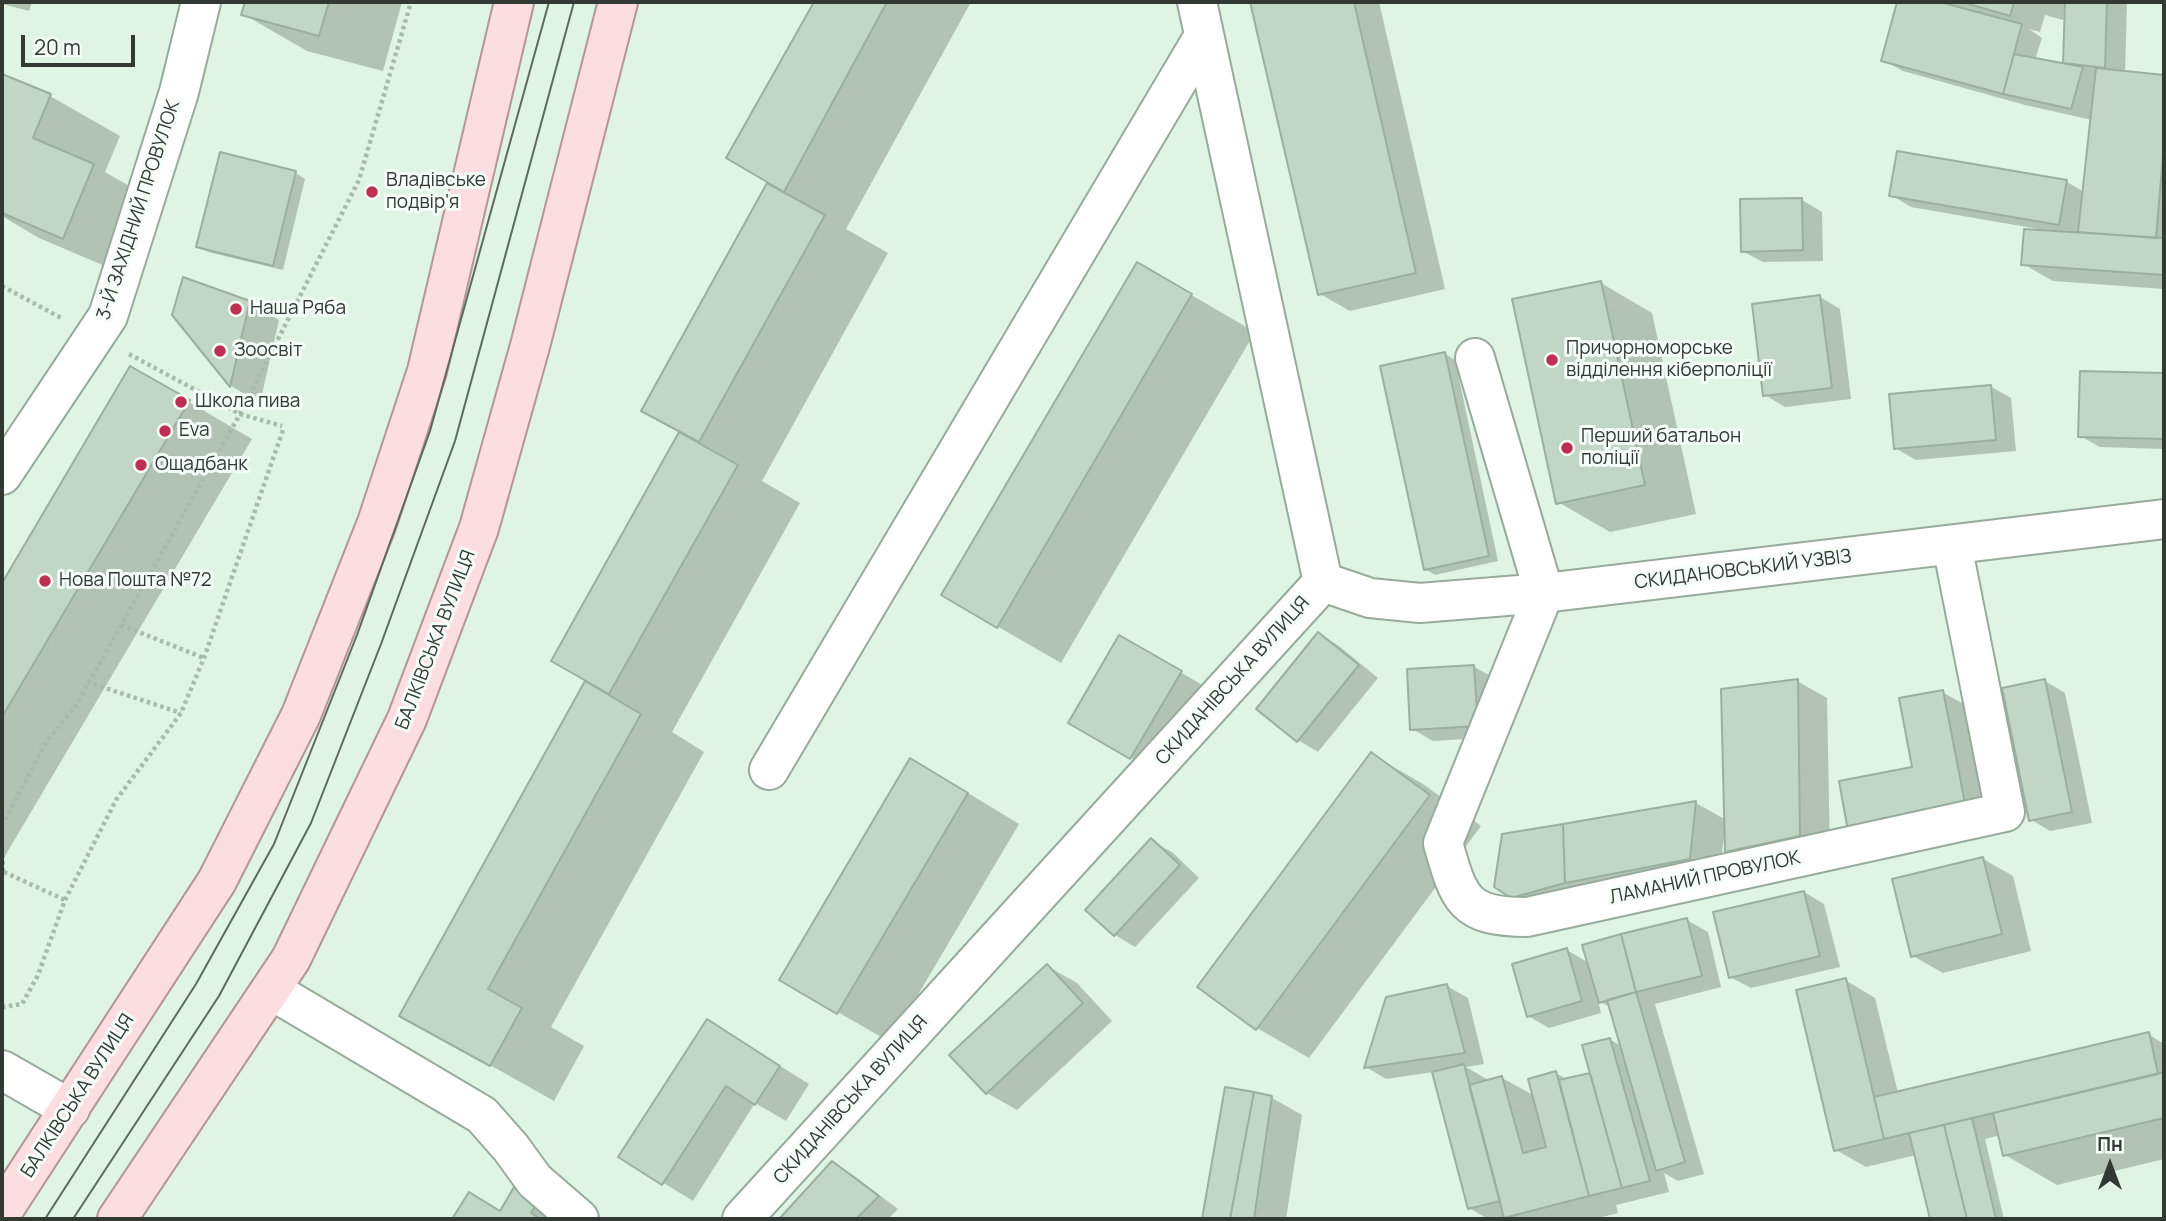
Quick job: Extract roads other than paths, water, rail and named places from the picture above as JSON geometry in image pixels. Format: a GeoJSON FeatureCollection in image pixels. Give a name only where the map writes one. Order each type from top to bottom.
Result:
{"type":"FeatureCollection","features":[{"type":"Feature","properties":{"kind":"main road","name":"БАЛКІВСЬКА ВУЛИЦЯ"},"geometry":{"type":"LineString","coordinates":[[2,1212],[217,881],[301,715],[377,523],[427,371],[514,2]]}},
{"type":"Feature","properties":{"kind":"main road","name":"БАЛКІВСЬКА ВУЛИЦЯ"},"geometry":{"type":"LineString","coordinates":[[117,1219],[291,959],[407,719],[479,528],[530,346],[618,2]]}},
{"type":"Feature","properties":{"kind":"street","name":"3-Й ЗАХІДНИЙ ПРОВУЛОК"},"geometry":{"type":"LineString","coordinates":[[2,475],[108,316],[179,92],[201,2]]}},
{"type":"Feature","properties":{"kind":"street"},"geometry":{"type":"LineString","coordinates":[[769,770],[1201,19]]}},
{"type":"Feature","properties":{"kind":"street","name":"СКИДАНІВСЬКА ВУЛИЦЯ"},"geometry":{"type":"LineString","coordinates":[[742,1219],[1323,583],[1201,19]]}},
{"type":"Feature","properties":{"kind":"street"},"geometry":{"type":"LineString","coordinates":[[1475,358],[1544,593]]}},
{"type":"Feature","properties":{"kind":"street","name":"СКИДАНОВСЬКИЙ УЗВІЗ"},"geometry":{"type":"LineString","coordinates":[[1323,583],[1370,598],[1420,603],[1544,593],[2164,519]]}},
{"type":"Feature","properties":{"kind":"street","name":"ЛАМАНИЙ ПРОВУЛОК"},"geometry":{"type":"LineString","coordinates":[[1544,593],[1443,843],[1453,878],[1471,907],[1497,917],[1527,917],[2005,812],[1952,545]]}},
{"type":"Feature","properties":{"kind":"street"},"geometry":{"type":"LineString","coordinates":[[271,990],[482,1115],[535,1181],[579,1219]]}},
{"type":"Feature","properties":{"kind":"street"},"geometry":{"type":"LineString","coordinates":[[2,1070],[70,1109]]}},
{"type":"Feature","properties":{"kind":"tram line"},"geometry":{"type":"LineString","coordinates":[[45,1219],[196,984],[274,844],[357,635],[430,431],[549,2]]}},
{"type":"Feature","properties":{"kind":"tram line"},"geometry":{"type":"LineString","coordinates":[[73,1219],[219,996],[311,823],[381,644],[455,441],[574,2]]}},
{"type":"Feature","properties":{"kind":"place","name":"Владiвське подвiр'я"},"geometry":{"type":"Point","coordinates":[372,192]}},
{"type":"Feature","properties":{"kind":"place","name":"Наша Ряба"},"geometry":{"type":"Point","coordinates":[236,309]}},
{"type":"Feature","properties":{"kind":"place","name":"Зоосвіт"},"geometry":{"type":"Point","coordinates":[220,351]}},
{"type":"Feature","properties":{"kind":"place","name":"Причорноморське відділення кіберполіції"},"geometry":{"type":"Point","coordinates":[1552,360]}},
{"type":"Feature","properties":{"kind":"place","name":"Школа пива"},"geometry":{"type":"Point","coordinates":[181,402]}},
{"type":"Feature","properties":{"kind":"place","name":"Eva"},"geometry":{"type":"Point","coordinates":[165,431]}},
{"type":"Feature","properties":{"kind":"place","name":"Перший батальон поліції"},"geometry":{"type":"Point","coordinates":[1567,448]}},
{"type":"Feature","properties":{"kind":"place","name":"Ощадбанк"},"geometry":{"type":"Point","coordinates":[141,465]}},
{"type":"Feature","properties":{"kind":"place","name":"Нова Пошта №72"},"geometry":{"type":"Point","coordinates":[45,581]}}]}
